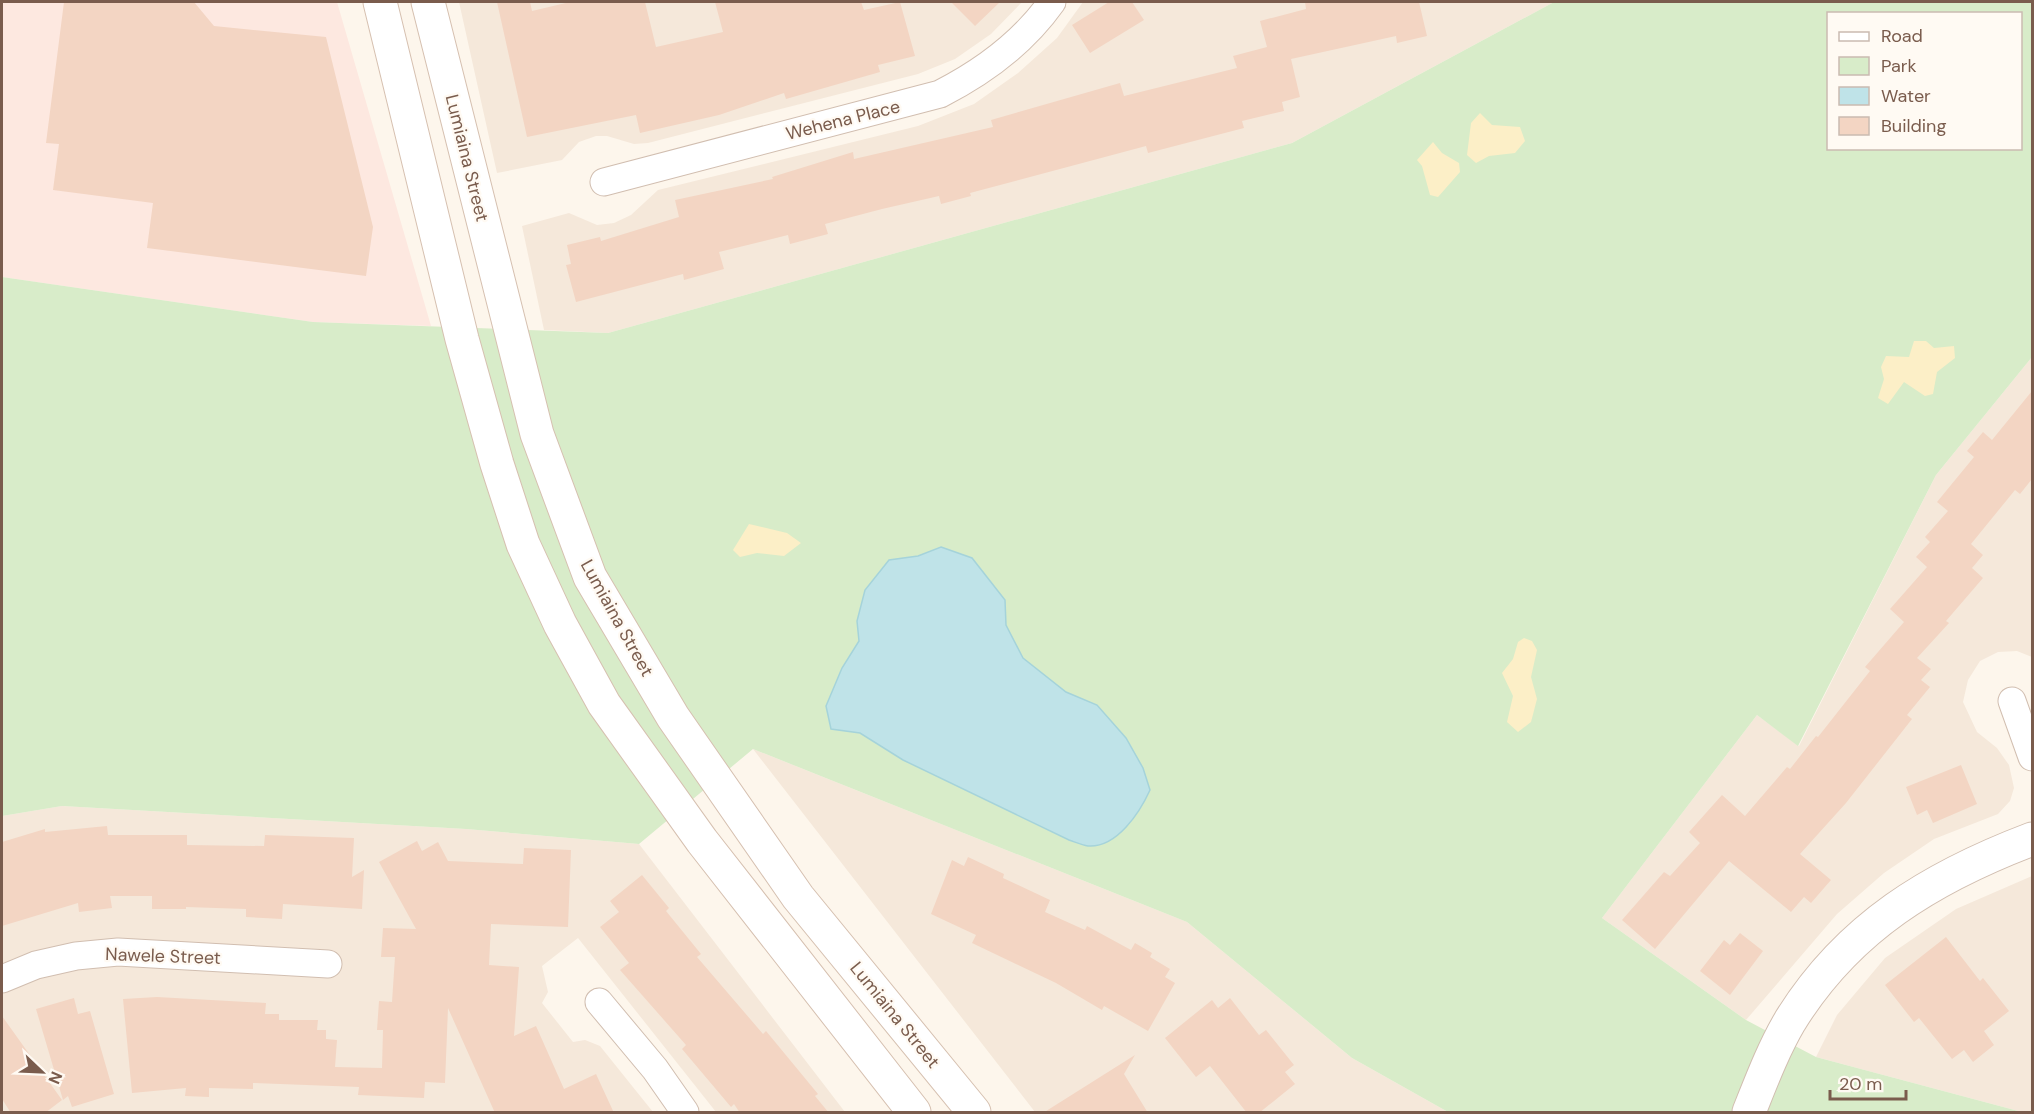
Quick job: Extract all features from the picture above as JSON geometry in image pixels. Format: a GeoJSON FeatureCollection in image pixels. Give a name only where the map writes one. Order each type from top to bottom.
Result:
{"type":"FeatureCollection","features":[{"type":"Feature","properties":{"kind":"main road"},"geometry":{"type":"LineString","coordinates":[[380,2],[462,339],[496,464],[523,544],[560,624],[604,704],[702,842],[914,1113]]}},
{"type":"Feature","properties":{"kind":"main road","name":"Lumiaina Street"},"geometry":{"type":"LineString","coordinates":[[428,2],[537,434],[590,577],[673,717],[798,897],[974,1113]]}},
{"type":"Feature","properties":{"kind":"main road"},"geometry":{"type":"LineString","coordinates":[[1749,1113],[1790,1021],[1824,975],[1847,950],[1882,918],[1924,888],[1975,861],[2032,839]]}},
{"type":"Feature","properties":{"kind":"street","name":"Wehena Place"},"geometry":{"type":"LineString","coordinates":[[604,182],[940,94],[974,76],[1005,54],[1039,20],[1052,2]]}},
{"type":"Feature","properties":{"kind":"street"},"geometry":{"type":"LineString","coordinates":[[2012,701],[2032,757]]}},
{"type":"Feature","properties":{"kind":"street","name":"Nawele Street"},"geometry":{"type":"LineString","coordinates":[[2,979],[36,965],[76,956],[118,952],[328,964]]}},
{"type":"Feature","properties":{"kind":"street"},"geometry":{"type":"LineString","coordinates":[[599,1002],[655,1069],[686,1113]]}},
{"type":"Feature","properties":{"kind":"shaded area"},"geometry":{"type":"Polygon","coordinates":[[[2,2],[337,2],[431,326],[313,322],[2,277],[2,2]]]}},
{"type":"Feature","properties":{"kind":"shaded area"},"geometry":{"type":"Polygon","coordinates":[[[459,2],[1022,2],[991,34],[955,59],[918,74],[648,143],[634,144],[607,136],[596,136],[579,142],[562,160],[497,173],[459,2]]]}},
{"type":"Feature","properties":{"kind":"shaded area"},"geometry":{"type":"Polygon","coordinates":[[[1083,2],[1554,2],[1292,143],[608,333],[544,330],[522,226],[569,213],[597,225],[614,223],[631,215],[658,190],[918,126],[974,104],[1018,73],[1057,38],[1083,2]]]}},
{"type":"Feature","properties":{"kind":"shaded area"},"geometry":{"type":"Polygon","coordinates":[[[2032,357],[2032,657],[2017,651],[1998,652],[1980,661],[1968,680],[1963,702],[1977,732],[1997,748],[2009,765],[2014,788],[2010,801],[1998,814],[1934,839],[1884,873],[1837,914],[1746,1020],[1602,918],[1757,715],[1799,746],[1936,475],[2032,357]]]}},
{"type":"Feature","properties":{"kind":"shaded area"},"geometry":{"type":"Polygon","coordinates":[[[753,749],[1187,922],[1352,1058],[1448,1112],[1035,1112],[753,749]]]}},
{"type":"Feature","properties":{"kind":"shaded area"},"geometry":{"type":"Polygon","coordinates":[[[62,806],[466,829],[639,844],[845,1112],[716,1112],[578,938],[542,966],[548,992],[542,1003],[573,1042],[585,1040],[600,1046],[653,1112],[2,1112],[2,816],[62,806]]]}},
{"type":"Feature","properties":{"kind":"shaded area"},"geometry":{"type":"Polygon","coordinates":[[[2032,876],[2032,1112],[2022,1112],[1816,1057],[1837,1015],[1885,958],[1956,909],[2032,876]]]}},
{"type":"Feature","properties":{"kind":"green space"},"geometry":{"type":"Polygon","coordinates":[[[1554,2],[2032,2],[2032,357],[1936,475],[1798,746],[1757,715],[1602,918],[1746,1020],[1816,1057],[2022,1112],[1448,1112],[1352,1058],[1187,922],[753,749],[639,844],[466,829],[62,806],[2,816],[2,277],[313,322],[608,333],[1292,143],[1554,2]]]}},
{"type":"Feature","properties":{"kind":"sand"},"geometry":{"type":"Polygon","coordinates":[[[1480,113],[1492,125],[1520,127],[1525,141],[1515,153],[1489,156],[1476,163],[1467,155],[1471,123],[1480,113]]]}},
{"type":"Feature","properties":{"kind":"sand"},"geometry":{"type":"Polygon","coordinates":[[[1433,142],[1442,153],[1459,163],[1460,172],[1438,197],[1430,195],[1422,166],[1417,160],[1433,142]]]}},
{"type":"Feature","properties":{"kind":"sand"},"geometry":{"type":"Polygon","coordinates":[[[1914,341],[1926,341],[1934,348],[1954,346],[1955,358],[1937,372],[1933,394],[1925,396],[1904,382],[1888,404],[1878,398],[1884,379],[1881,367],[1886,356],[1909,357],[1914,341]]]}},
{"type":"Feature","properties":{"kind":"sand"},"geometry":{"type":"Polygon","coordinates":[[[749,524],[787,533],[801,543],[784,556],[757,553],[740,557],[733,550],[749,524]]]}},
{"type":"Feature","properties":{"kind":"sand"},"geometry":{"type":"Polygon","coordinates":[[[1524,638],[1532,641],[1537,650],[1531,677],[1537,699],[1531,722],[1518,732],[1507,722],[1513,696],[1502,673],[1513,659],[1518,642],[1524,638]]]}},
{"type":"Feature","properties":{"kind":"water"},"geometry":{"type":"Polygon","coordinates":[[[941,547],[972,558],[1005,600],[1006,625],[1023,658],[1066,692],[1097,705],[1126,738],[1143,768],[1150,790],[1134,818],[1109,841],[1088,846],[1069,840],[903,760],[860,733],[831,729],[826,706],[842,668],[859,641],[857,621],[865,590],[889,560],[918,556],[941,547]]]}},
{"type":"Feature","properties":{"kind":"building"},"geometry":{"type":"Polygon","coordinates":[[[64,2],[194,2],[214,26],[326,37],[373,227],[366,276],[147,248],[153,203],[53,190],[59,144],[46,143],[64,2]]]}},
{"type":"Feature","properties":{"kind":"building"},"geometry":{"type":"Polygon","coordinates":[[[497,2],[530,2],[532,11],[570,2],[645,2],[656,47],[723,32],[715,2],[861,2],[864,10],[900,2],[915,56],[878,65],[880,72],[786,99],[784,93],[719,115],[640,133],[636,115],[527,137],[497,2]]]}},
{"type":"Feature","properties":{"kind":"building"},"geometry":{"type":"Polygon","coordinates":[[[951,2],[1000,2],[975,26],[951,2]]]}},
{"type":"Feature","properties":{"kind":"building"},"geometry":{"type":"Polygon","coordinates":[[[1109,2],[1132,2],[1144,20],[1090,53],[1072,25],[1109,2]]]}},
{"type":"Feature","properties":{"kind":"building"},"geometry":{"type":"Polygon","coordinates":[[[1305,2],[1419,2],[1427,36],[1397,43],[1396,36],[1291,59],[1300,97],[1282,102],[1284,111],[1242,121],[1244,128],[1148,153],[1146,146],[970,193],[971,196],[941,204],[939,196],[882,209],[825,224],[828,234],[790,244],[788,235],[719,252],[724,269],[684,280],[683,274],[576,302],[566,265],[571,264],[567,245],[600,237],[601,241],[679,217],[675,200],[773,179],[772,177],[853,152],[854,159],[993,127],[991,120],[1120,83],[1124,96],[1237,68],[1233,56],[1267,47],[1260,21],[1306,9],[1305,2]]]}},
{"type":"Feature","properties":{"kind":"building"},"geometry":{"type":"Polygon","coordinates":[[[2032,391],[2032,479],[2020,494],[2015,490],[1971,544],[1983,555],[1972,568],[1983,578],[1946,621],[1949,623],[1917,658],[1931,669],[1921,680],[1930,687],[1907,715],[1912,719],[1846,803],[1800,854],[1831,880],[1811,903],[1804,897],[1791,912],[1729,861],[1655,949],[1622,920],[1664,872],[1670,876],[1700,843],[1689,832],[1722,795],[1745,816],[1787,767],[1790,769],[1816,736],[1818,737],[1870,671],[1865,667],[1904,622],[1890,609],[1927,567],[1916,557],[1930,542],[1925,537],[1948,511],[1937,502],[1974,457],[1967,451],[1983,432],[1992,440],[2032,391]]]}},
{"type":"Feature","properties":{"kind":"building"},"geometry":{"type":"Polygon","coordinates":[[[1961,765],[1977,804],[1933,823],[1927,810],[1917,815],[1906,787],[1961,765]]]}},
{"type":"Feature","properties":{"kind":"building"},"geometry":{"type":"Polygon","coordinates":[[[107,826],[108,835],[187,835],[187,845],[264,846],[265,835],[354,838],[352,877],[364,870],[362,909],[283,904],[282,919],[246,917],[246,909],[186,907],[186,909],[152,909],[152,896],[110,896],[112,908],[79,912],[78,903],[2,926],[2,842],[45,829],[45,832],[107,826]]]}},
{"type":"Feature","properties":{"kind":"building"},"geometry":{"type":"Polygon","coordinates":[[[417,841],[422,851],[438,842],[448,861],[523,864],[524,848],[571,850],[568,927],[491,924],[489,965],[519,967],[514,1036],[536,1026],[564,1089],[596,1074],[614,1113],[495,1113],[448,1008],[445,1083],[425,1082],[424,1098],[358,1095],[359,1087],[253,1083],[253,1089],[209,1088],[209,1097],[185,1096],[186,1088],[132,1093],[123,999],[157,997],[266,1003],[265,1014],[279,1014],[279,1020],[318,1020],[317,1030],[326,1030],[326,1039],[337,1040],[335,1067],[382,1068],[383,1030],[377,1030],[379,1001],[392,1002],[395,957],[381,957],[383,928],[416,929],[379,862],[417,841]]]}},
{"type":"Feature","properties":{"kind":"building"},"geometry":{"type":"Polygon","coordinates":[[[968,857],[1004,874],[1003,878],[1050,900],[1045,912],[1085,930],[1087,926],[1131,950],[1135,943],[1152,953],[1150,957],[1170,969],[1165,977],[1175,983],[1148,1031],[1104,1006],[1102,1010],[1056,983],[972,943],[976,935],[931,914],[952,860],[964,866],[968,857]]]}},
{"type":"Feature","properties":{"kind":"building"},"geometry":{"type":"Polygon","coordinates":[[[642,875],[669,908],[666,911],[701,954],[697,957],[763,1034],[766,1031],[818,1094],[815,1096],[829,1113],[740,1113],[734,1104],[731,1107],[682,1049],[686,1045],[620,970],[629,963],[600,927],[619,912],[610,901],[642,875]]]}},
{"type":"Feature","properties":{"kind":"building"},"geometry":{"type":"Polygon","coordinates":[[[1740,933],[1763,951],[1730,995],[1700,971],[1724,940],[1730,945],[1740,933]]]}},
{"type":"Feature","properties":{"kind":"building"},"geometry":{"type":"Polygon","coordinates":[[[1946,937],[1980,981],[1983,978],[2009,1011],[1984,1031],[1994,1045],[1973,1062],[1964,1050],[1952,1059],[1919,1018],[1914,1022],[1885,985],[1946,937]]]}},
{"type":"Feature","properties":{"kind":"building"},"geometry":{"type":"Polygon","coordinates":[[[74,998],[78,1014],[90,1011],[114,1094],[72,1107],[68,1096],[63,1100],[36,1009],[74,998]]]}},
{"type":"Feature","properties":{"kind":"building"},"geometry":{"type":"Polygon","coordinates":[[[1230,998],[1259,1035],[1266,1030],[1294,1065],[1285,1072],[1295,1084],[1259,1113],[1247,1113],[1210,1066],[1196,1077],[1165,1038],[1212,1000],[1218,1008],[1230,998]]]}},
{"type":"Feature","properties":{"kind":"building"},"geometry":{"type":"Polygon","coordinates":[[[2,1016],[62,1100],[45,1113],[11,1113],[2,1099],[2,1016]]]}},
{"type":"Feature","properties":{"kind":"building"},"geometry":{"type":"Polygon","coordinates":[[[1135,1055],[1124,1074],[1148,1113],[1043,1113],[1135,1055]]]}}]}
